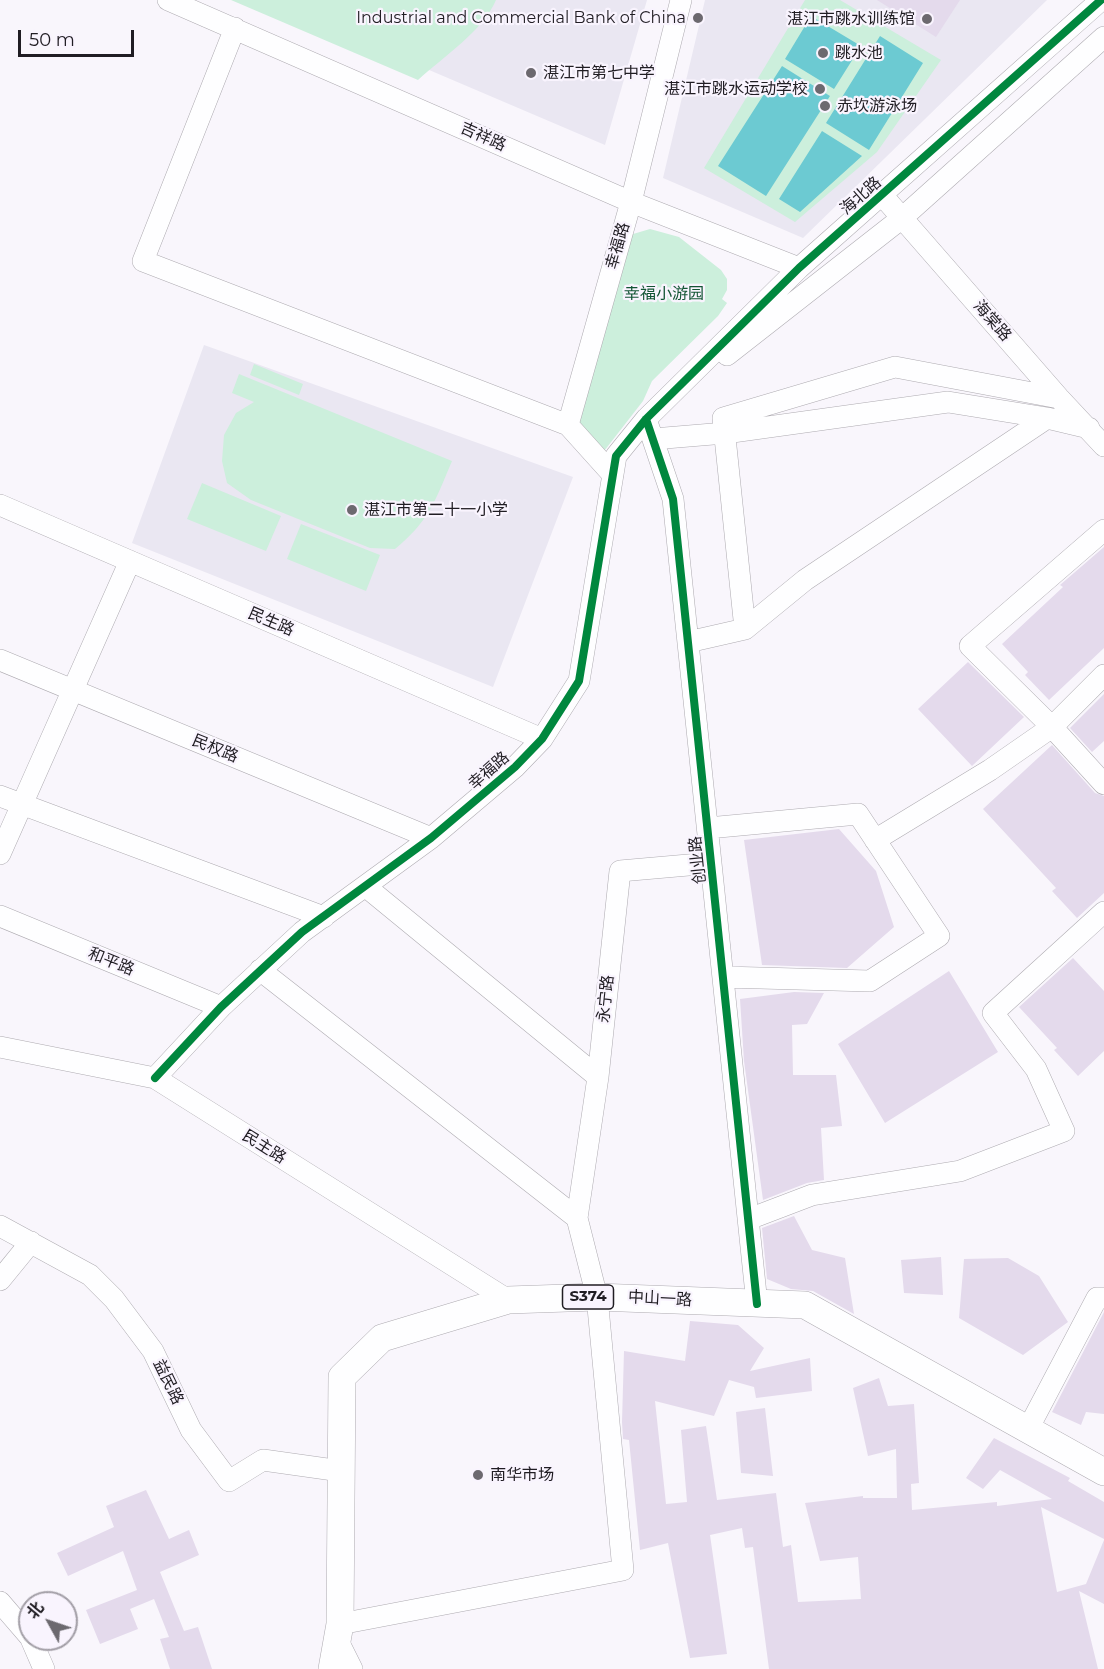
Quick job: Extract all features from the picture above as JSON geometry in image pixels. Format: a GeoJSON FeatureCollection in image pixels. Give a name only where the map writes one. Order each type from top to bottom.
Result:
{"type":"FeatureCollection","features":[{"type":"Feature","properties":{"kind":"main road","name":"中山一路"},"geometry":{"type":"LineString","coordinates":[[332,1669],[339,1632],[342,1377],[382,1338],[508,1300],[597,1297],[805,1305],[1104,1472]]}},
{"type":"Feature","properties":{"kind":"street","name":"吉祥路"},"geometry":{"type":"LineString","coordinates":[[168,0],[631,202],[799,268]]}},
{"type":"Feature","properties":{"kind":"street","name":"幸福路"},"geometry":{"type":"LineString","coordinates":[[568,425],[631,202],[681,0]]}},
{"type":"Feature","properties":{"kind":"street","name":"海北路"},"geometry":{"type":"LineString","coordinates":[[646,418],[799,268],[1101,0]]}},
{"type":"Feature","properties":{"kind":"street"},"geometry":{"type":"LineString","coordinates":[[235,28],[143,261],[568,425],[614,466],[646,418],[902,218],[1104,37]]}},
{"type":"Feature","properties":{"kind":"street","name":"海棠路"},"geometry":{"type":"LineString","coordinates":[[882,195],[1059,398],[1104,446]]}},
{"type":"Feature","properties":{"kind":"street"},"geometry":{"type":"LineString","coordinates":[[745,629],[723,418],[895,367],[1059,398]]}},
{"type":"Feature","properties":{"kind":"street"},"geometry":{"type":"LineString","coordinates":[[653,439],[725,433],[872,415],[948,402],[1047,418],[1089,428]]}},
{"type":"Feature","properties":{"kind":"street","name":"创业路"},"geometry":{"type":"LineString","coordinates":[[646,418],[673,499],[757,1304]]}},
{"type":"Feature","properties":{"kind":"street"},"geometry":{"type":"LineString","coordinates":[[688,642],[745,629],[805,580],[1047,418]]}},
{"type":"Feature","properties":{"kind":"street","name":"幸福路"},"geometry":{"type":"LineString","coordinates":[[155,1078],[221,1007],[302,932],[431,838],[515,767],[542,739],[579,681],[614,466]]}},
{"type":"Feature","properties":{"kind":"street","name":"民生路"},"geometry":{"type":"LineString","coordinates":[[0,505],[542,739]]}},
{"type":"Feature","properties":{"kind":"street"},"geometry":{"type":"LineString","coordinates":[[1104,530],[970,646],[1052,727],[1104,784]]}},
{"type":"Feature","properties":{"kind":"street"},"geometry":{"type":"LineString","coordinates":[[0,854],[71,689],[130,561]]}},
{"type":"Feature","properties":{"kind":"street","name":"民权路"},"geometry":{"type":"LineString","coordinates":[[0,660],[431,838]]}},
{"type":"Feature","properties":{"kind":"street"},"geometry":{"type":"LineString","coordinates":[[875,840],[990,770],[1052,727],[1104,675]]}},
{"type":"Feature","properties":{"kind":"street"},"geometry":{"type":"LineString","coordinates":[[0,795],[324,917]]}},
{"type":"Feature","properties":{"kind":"street"},"geometry":{"type":"LineString","coordinates":[[708,828],[858,814],[939,936],[870,981],[723,977]]}},
{"type":"Feature","properties":{"kind":"street","name":"永宁路"},"geometry":{"type":"LineString","coordinates":[[577,1218],[598,1077],[620,871],[711,863]]}},
{"type":"Feature","properties":{"kind":"street"},"geometry":{"type":"LineString","coordinates":[[365,886],[598,1077]]}},
{"type":"Feature","properties":{"kind":"street"},"geometry":{"type":"LineString","coordinates":[[749,1219],[812,1195],[960,1171],[1064,1131],[1036,1069],[993,1013],[1104,912]]}},
{"type":"Feature","properties":{"kind":"street","name":"和平路"},"geometry":{"type":"LineString","coordinates":[[0,916],[221,1007]]}},
{"type":"Feature","properties":{"kind":"street"},"geometry":{"type":"LineString","coordinates":[[260,970],[577,1218],[597,1297],[622,1570],[339,1632],[351,1669]]}},
{"type":"Feature","properties":{"kind":"street","name":"民主路"},"geometry":{"type":"LineString","coordinates":[[0,1047],[155,1078],[508,1300]]}},
{"type":"Feature","properties":{"kind":"street","name":"益民路"},"geometry":{"type":"LineString","coordinates":[[0,1226],[90,1275],[114,1299],[153,1351],[191,1430],[229,1481],[262,1460],[341,1471]]}},
{"type":"Feature","properties":{"kind":"street"},"geometry":{"type":"LineString","coordinates":[[0,1280],[31,1242]]}},
{"type":"Feature","properties":{"kind":"street"},"geometry":{"type":"LineString","coordinates":[[1028,1429],[1097,1298],[1104,1298]]}},
{"type":"Feature","properties":{"kind":"street"},"geometry":{"type":"LineString","coordinates":[[0,1602],[18,1623]]}},
{"type":"Feature","properties":{"kind":"street"},"geometry":{"type":"LineString","coordinates":[[36,1651],[44,1669]]}},
{"type":"Feature","properties":{"kind":"shaded area","name":"湛江市第七中学"},"geometry":{"type":"Polygon","coordinates":[[[265,0],[647,0],[605,145],[265,0]]]}},
{"type":"Feature","properties":{"kind":"shaded area","name":"湛江市跳水运动学校"},"geometry":{"type":"Polygon","coordinates":[[[705,0],[1047,0],[803,238],[663,178],[705,0]]]}},
{"type":"Feature","properties":{"kind":"shaded area","name":"湛江市第二十一小学"},"geometry":{"type":"Polygon","coordinates":[[[204,345],[573,477],[493,687],[132,543],[204,345]]]}},
{"type":"Feature","properties":{"kind":"green space"},"geometry":{"type":"Polygon","coordinates":[[[231,0],[496,0],[482,23],[418,80],[231,0]]]}},
{"type":"Feature","properties":{"kind":"green space","name":"赤坎游泳场"},"geometry":{"type":"Polygon","coordinates":[[[805,0],[840,0],[941,60],[877,152],[795,222],[704,168],[805,0]]]}},
{"type":"Feature","properties":{"kind":"green space","name":"幸福小游园"},"geometry":{"type":"Polygon","coordinates":[[[650,229],[679,237],[721,270],[727,279],[727,290],[722,299],[727,303],[718,316],[652,381],[643,401],[601,455],[571,425],[623,237],[650,229]]]}},
{"type":"Feature","properties":{"kind":"green space"},"geometry":{"type":"Polygon","coordinates":[[[254,364],[303,384],[299,395],[250,375],[254,364]]]}},
{"type":"Feature","properties":{"kind":"green space"},"geometry":{"type":"Polygon","coordinates":[[[239,374],[452,461],[436,499],[424,519],[407,539],[395,549],[370,548],[251,500],[227,483],[222,461],[224,435],[236,413],[254,402],[232,393],[239,374]]]}},
{"type":"Feature","properties":{"kind":"green space"},"geometry":{"type":"Polygon","coordinates":[[[202,483],[281,516],[266,551],[187,519],[202,483]]]}},
{"type":"Feature","properties":{"kind":"green space"},"geometry":{"type":"Polygon","coordinates":[[[301,524],[380,555],[366,591],[287,559],[301,524]]]}},
{"type":"Feature","properties":{"kind":"water","name":"跳水池"},"geometry":{"type":"Polygon","coordinates":[[[811,16],[861,46],[834,89],[785,59],[811,16]]]}},
{"type":"Feature","properties":{"kind":"water"},"geometry":{"type":"Polygon","coordinates":[[[880,36],[923,63],[869,150],[826,123],[880,36]]]}},
{"type":"Feature","properties":{"kind":"water"},"geometry":{"type":"Polygon","coordinates":[[[782,66],[830,96],[766,196],[718,166],[782,66]]]}},
{"type":"Feature","properties":{"kind":"water"},"geometry":{"type":"Polygon","coordinates":[[[822,131],[862,156],[800,212],[779,199],[822,131]]]}},
{"type":"Feature","properties":{"kind":"building","name":"湛江市跳水训练馆"},"geometry":{"type":"Polygon","coordinates":[[[877,0],[960,0],[936,37],[877,0]]]}},
{"type":"Feature","properties":{"kind":"building"},"geometry":{"type":"Polygon","coordinates":[[[1104,547],[1104,648],[1049,700],[1025,675],[1028,672],[1002,644],[1063,587],[1060,585],[1104,547]]]}},
{"type":"Feature","properties":{"kind":"building"},"geometry":{"type":"Polygon","coordinates":[[[968,662],[1024,717],[972,766],[918,709],[968,662]]]}},
{"type":"Feature","properties":{"kind":"building"},"geometry":{"type":"Polygon","coordinates":[[[1104,694],[1104,741],[1092,752],[1070,728],[1104,694]]]}},
{"type":"Feature","properties":{"kind":"building"},"geometry":{"type":"Polygon","coordinates":[[[1052,745],[1095,793],[1104,796],[1104,893],[1077,918],[1052,891],[1056,888],[983,809],[1052,745]]]}},
{"type":"Feature","properties":{"kind":"building"},"geometry":{"type":"Polygon","coordinates":[[[839,829],[876,871],[894,927],[847,968],[762,965],[744,840],[839,829]]]}},
{"type":"Feature","properties":{"kind":"building"},"geometry":{"type":"Polygon","coordinates":[[[1073,958],[1104,991],[1104,1051],[1078,1076],[1054,1050],[1057,1048],[1019,1007],[1073,958]]]}},
{"type":"Feature","properties":{"kind":"building"},"geometry":{"type":"Polygon","coordinates":[[[949,971],[998,1052],[885,1123],[838,1044],[949,971]]]}},
{"type":"Feature","properties":{"kind":"building"},"geometry":{"type":"Polygon","coordinates":[[[794,992],[824,993],[807,1024],[792,1025],[793,1075],[836,1075],[842,1126],[821,1128],[824,1180],[807,1183],[763,1200],[744,1061],[740,999],[794,992]]]}},
{"type":"Feature","properties":{"kind":"building"},"geometry":{"type":"Polygon","coordinates":[[[794,1216],[812,1250],[845,1258],[854,1314],[813,1291],[791,1289],[767,1279],[762,1228],[794,1216]]]}},
{"type":"Feature","properties":{"kind":"building"},"geometry":{"type":"Polygon","coordinates":[[[941,1257],[943,1295],[904,1293],[901,1260],[941,1257]]]}},
{"type":"Feature","properties":{"kind":"building"},"geometry":{"type":"Polygon","coordinates":[[[1008,1258],[1039,1276],[1068,1322],[1023,1355],[959,1318],[964,1259],[1008,1258]]]}},
{"type":"Feature","properties":{"kind":"building"},"geometry":{"type":"Polygon","coordinates":[[[1104,1312],[1104,1414],[1086,1412],[1081,1425],[1052,1412],[1104,1312]]]}},
{"type":"Feature","properties":{"kind":"building"},"geometry":{"type":"Polygon","coordinates":[[[690,1321],[738,1325],[764,1348],[750,1371],[810,1358],[812,1391],[756,1398],[754,1387],[729,1380],[714,1416],[655,1401],[666,1504],[687,1502],[681,1430],[706,1426],[717,1500],[776,1493],[783,1547],[791,1545],[798,1602],[861,1599],[858,1557],[820,1561],[805,1503],[863,1496],[863,1498],[897,1498],[896,1449],[868,1456],[853,1388],[879,1378],[888,1406],[914,1404],[919,1483],[911,1484],[912,1510],[997,1502],[997,1506],[1052,1499],[1000,1470],[983,1489],[966,1478],[994,1438],[1070,1478],[1068,1481],[1104,1502],[1104,1539],[1041,1507],[1057,1592],[1086,1584],[1104,1540],[1104,1604],[1079,1591],[1098,1669],[769,1669],[753,1547],[745,1548],[742,1528],[710,1535],[727,1654],[690,1658],[668,1543],[640,1550],[629,1440],[623,1439],[622,1422],[624,1351],[685,1361],[690,1321]]]}},
{"type":"Feature","properties":{"kind":"building"},"geometry":{"type":"Polygon","coordinates":[[[765,1408],[773,1476],[741,1473],[736,1412],[765,1408]]]}},
{"type":"Feature","properties":{"kind":"building"},"geometry":{"type":"Polygon","coordinates":[[[146,1490],[169,1539],[189,1530],[199,1555],[160,1572],[184,1631],[198,1627],[212,1669],[170,1669],[160,1639],[169,1637],[154,1599],[130,1609],[138,1629],[100,1644],[86,1610],[137,1590],[123,1551],[68,1576],[57,1553],[114,1527],[106,1506],[146,1490]]]}},
{"type":"Feature","properties":{"kind":"cycle path"},"geometry":{"type":"LineString","coordinates":[[155,1078],[221,1007],[302,932],[431,838],[515,767],[542,739],[579,681],[616,456],[646,419],[799,268],[1101,0]]}},
{"type":"Feature","properties":{"kind":"cycle path"},"geometry":{"type":"LineString","coordinates":[[646,419],[673,499],[757,1304]]}},
{"type":"Feature","properties":{"kind":"place","name":"Industrial and Commercial Bank of China"},"geometry":{"type":"Point","coordinates":[698,18]}},
{"type":"Feature","properties":{"kind":"place","name":"湛江市跳水训练馆"},"geometry":{"type":"Point","coordinates":[927,19]}},
{"type":"Feature","properties":{"kind":"place","name":"跳水池"},"geometry":{"type":"Point","coordinates":[823,53]}},
{"type":"Feature","properties":{"kind":"place","name":"湛江市第七中学"},"geometry":{"type":"Point","coordinates":[531,73]}},
{"type":"Feature","properties":{"kind":"place","name":"湛江市跳水运动学校"},"geometry":{"type":"Point","coordinates":[820,89]}},
{"type":"Feature","properties":{"kind":"place","name":"赤坎游泳场"},"geometry":{"type":"Point","coordinates":[825,106]}},
{"type":"Feature","properties":{"kind":"place","name":"湛江市第二十一小学"},"geometry":{"type":"Point","coordinates":[352,510]}},
{"type":"Feature","properties":{"kind":"place","name":"南华市场"},"geometry":{"type":"Point","coordinates":[478,1475]}}]}
